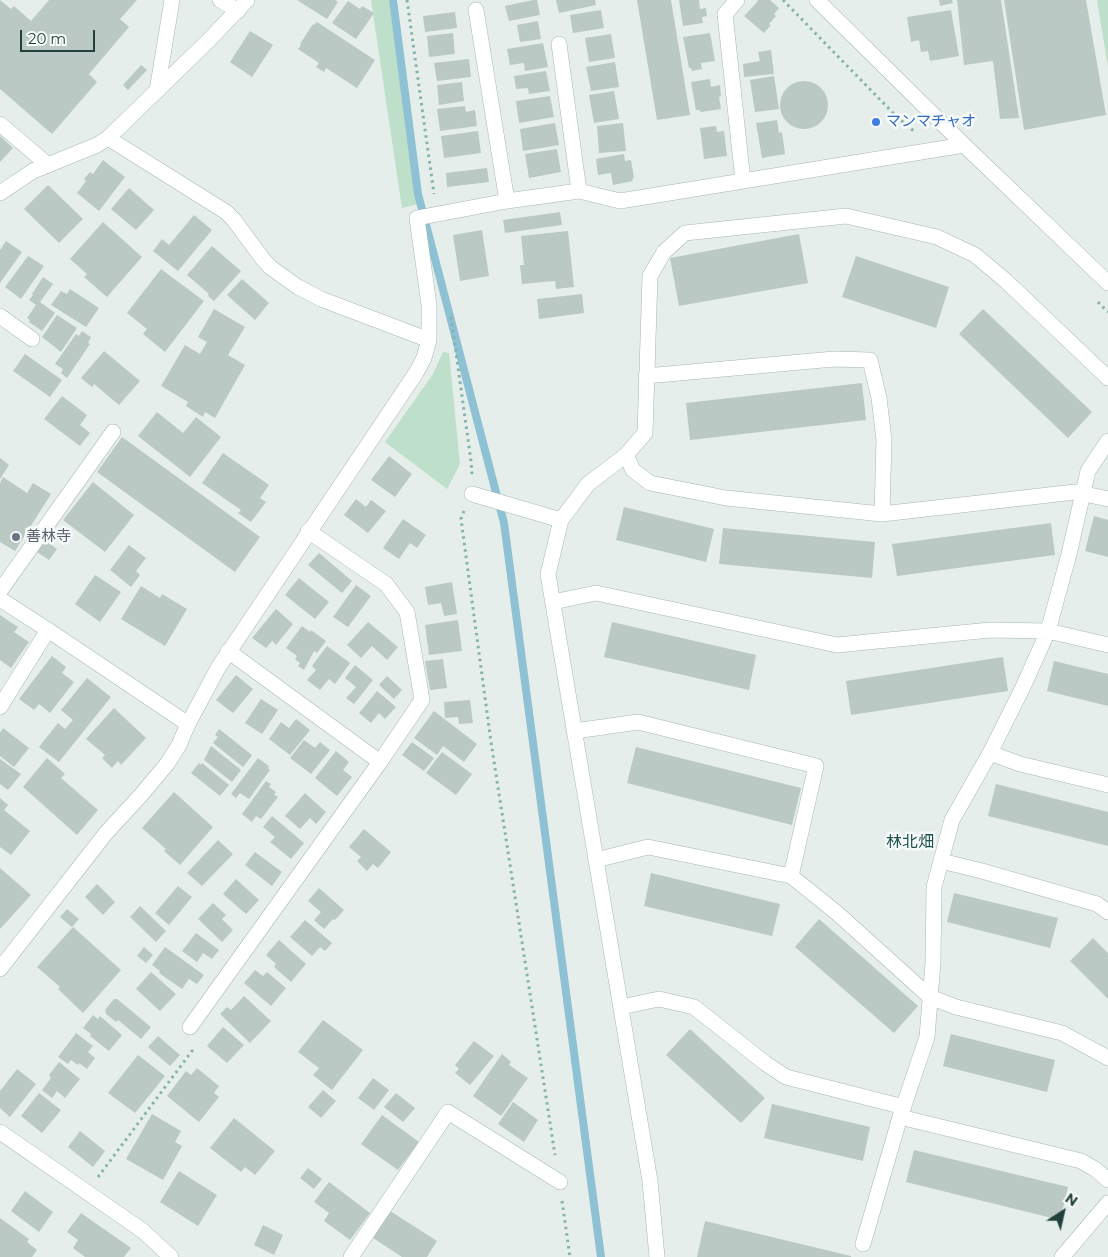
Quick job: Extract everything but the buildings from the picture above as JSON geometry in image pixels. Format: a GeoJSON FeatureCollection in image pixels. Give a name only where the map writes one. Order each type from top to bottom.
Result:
{"type":"FeatureCollection","features":[{"type":"Feature","properties":{"kind":"street"},"geometry":{"type":"LineString","coordinates":[[157,92],[172,0]]}},
{"type":"Feature","properties":{"kind":"street"},"geometry":{"type":"LineString","coordinates":[[0,193],[33,171],[97,145],[108,138],[157,92],[242,6],[220,0]]}},
{"type":"Feature","properties":{"kind":"street"},"geometry":{"type":"LineString","coordinates":[[737,0],[725,14],[743,181]]}},
{"type":"Feature","properties":{"kind":"street"},"geometry":{"type":"LineString","coordinates":[[817,0],[1108,283]]}},
{"type":"Feature","properties":{"kind":"street"},"geometry":{"type":"LineString","coordinates":[[476,10],[507,201]]}},
{"type":"Feature","properties":{"kind":"street"},"geometry":{"type":"LineString","coordinates":[[559,44],[579,191]]}},
{"type":"Feature","properties":{"kind":"street"},"geometry":{"type":"LineString","coordinates":[[0,124],[48,165]]}},
{"type":"Feature","properties":{"kind":"street"},"geometry":{"type":"LineString","coordinates":[[108,138],[226,212],[266,263],[298,287],[321,299],[429,340]]}},
{"type":"Feature","properties":{"kind":"street"},"geometry":{"type":"LineString","coordinates":[[0,969],[106,832],[142,795],[167,764],[179,745],[188,724],[228,651],[416,373],[424,358],[429,340],[429,305],[416,218],[507,201],[579,191],[620,201],[964,145]]}},
{"type":"Feature","properties":{"kind":"street"},"geometry":{"type":"LineString","coordinates":[[657,1257],[650,1181],[548,574],[561,520],[588,484],[626,455],[645,433],[650,276],[664,252],[685,233],[846,216],[937,237],[975,255],[1006,281],[1108,378]]}},
{"type":"Feature","properties":{"kind":"street"},"geometry":{"type":"LineString","coordinates":[[0,316],[32,339]]}},
{"type":"Feature","properties":{"kind":"street"},"geometry":{"type":"LineString","coordinates":[[646,376],[834,359],[870,360],[880,398],[884,440],[882,514]]}},
{"type":"Feature","properties":{"kind":"street"},"geometry":{"type":"LineString","coordinates":[[0,591],[113,432]]}},
{"type":"Feature","properties":{"kind":"street"},"geometry":{"type":"LineString","coordinates":[[864,1244],[926,1037],[932,963],[934,887],[952,820],[990,753],[1048,631],[1069,554],[1088,471],[1108,441]]}},
{"type":"Feature","properties":{"kind":"street"},"geometry":{"type":"LineString","coordinates":[[626,455],[633,470],[650,483],[726,498],[882,514],[1076,492],[1108,499]]}},
{"type":"Feature","properties":{"kind":"street"},"geometry":{"type":"LineString","coordinates":[[472,494],[561,520]]}},
{"type":"Feature","properties":{"kind":"street"},"geometry":{"type":"LineString","coordinates":[[190,1027],[380,762],[422,700],[407,612],[386,584],[308,531]]}},
{"type":"Feature","properties":{"kind":"street"},"geometry":{"type":"LineString","coordinates":[[553,602],[596,593],[837,645],[990,630],[1048,631],[1108,645]]}},
{"type":"Feature","properties":{"kind":"street"},"geometry":{"type":"LineString","coordinates":[[0,599],[188,724]]}},
{"type":"Feature","properties":{"kind":"street"},"geometry":{"type":"LineString","coordinates":[[0,707],[48,630]]}},
{"type":"Feature","properties":{"kind":"street"},"geometry":{"type":"LineString","coordinates":[[228,651],[380,762]]}},
{"type":"Feature","properties":{"kind":"street"},"geometry":{"type":"LineString","coordinates":[[574,731],[638,722],[816,766],[791,876]]}},
{"type":"Feature","properties":{"kind":"street"},"geometry":{"type":"LineString","coordinates":[[990,753],[1020,764],[1108,785]]}},
{"type":"Feature","properties":{"kind":"street"},"geometry":{"type":"LineString","coordinates":[[596,860],[648,846],[791,876],[837,913],[930,997],[956,1007],[1062,1033],[1108,1058]]}},
{"type":"Feature","properties":{"kind":"street"},"geometry":{"type":"LineString","coordinates":[[941,861],[1097,904],[1108,912]]}},
{"type":"Feature","properties":{"kind":"street"},"geometry":{"type":"LineString","coordinates":[[621,1006],[659,999],[694,1007],[765,1063],[786,1077],[902,1112],[1081,1161],[1095,1169],[1108,1180]]}},
{"type":"Feature","properties":{"kind":"street"},"geometry":{"type":"LineString","coordinates":[[351,1257],[448,1112],[560,1182]]}},
{"type":"Feature","properties":{"kind":"street"},"geometry":{"type":"LineString","coordinates":[[0,1132],[143,1231],[171,1257]]}},
{"type":"Feature","properties":{"kind":"street"},"geometry":{"type":"LineString","coordinates":[[1062,1257],[1106,1207]]}},
{"type":"Feature","properties":{"kind":"path"},"geometry":{"type":"LineString","coordinates":[[407,0],[434,197]]}},
{"type":"Feature","properties":{"kind":"path"},"geometry":{"type":"LineString","coordinates":[[450,313],[471,461],[472,494],[461,519],[490,742],[560,1182],[570,1257]]}},
{"type":"Feature","properties":{"kind":"path"},"geometry":{"type":"LineString","coordinates":[[86,1193],[192,1051],[190,1027]]}},
{"type":"Feature","properties":{"kind":"green space"},"geometry":{"type":"Polygon","coordinates":[[[371,0],[389,0],[418,204],[402,208],[371,0]]]}},
{"type":"Feature","properties":{"kind":"green space"},"geometry":{"type":"Polygon","coordinates":[[[1097,0],[1108,0],[1108,67],[1097,0]]]}},
{"type":"Feature","properties":{"kind":"green space"},"geometry":{"type":"Polygon","coordinates":[[[443,352],[449,353],[460,464],[447,489],[385,442],[433,374],[443,352]]]}},
{"type":"Feature","properties":{"kind":"waterway"},"geometry":{"type":"LineString","coordinates":[[393,0],[418,194],[504,523],[601,1257]]}},
{"type":"Feature","properties":{"kind":"place","name":"マンマチャオ"},"geometry":{"type":"Point","coordinates":[876,122]}},
{"type":"Feature","properties":{"kind":"place","name":"善林寺"},"geometry":{"type":"Point","coordinates":[16,537]}},
{"type":"Feature","properties":{"kind":"district","name":"林北畑"},"geometry":{"type":"Point","coordinates":[910,842]}}]}
